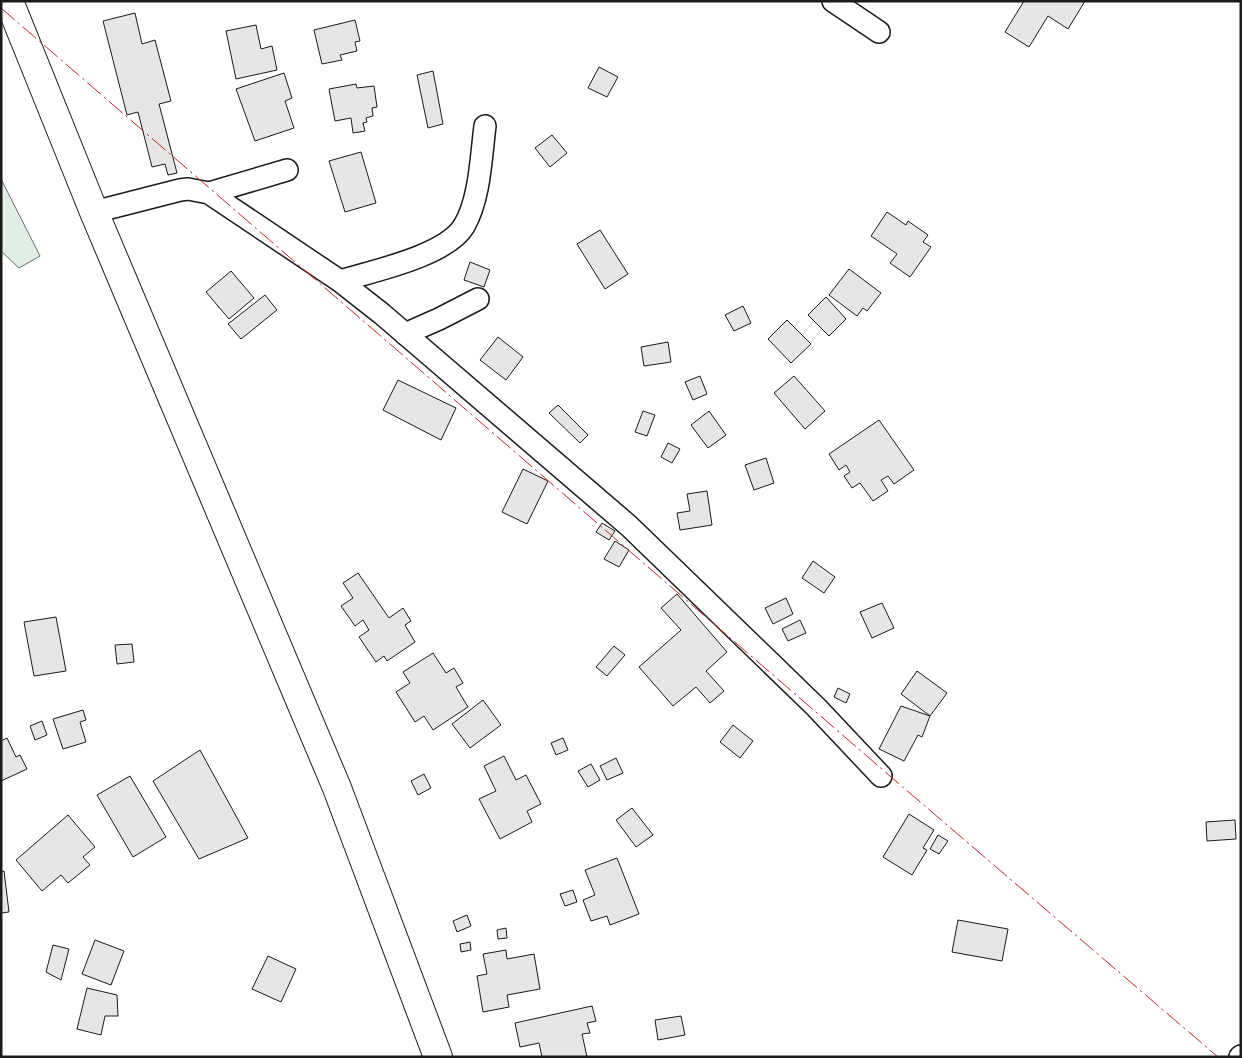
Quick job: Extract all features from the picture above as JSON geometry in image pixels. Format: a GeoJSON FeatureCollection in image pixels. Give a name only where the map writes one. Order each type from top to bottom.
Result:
{"type":"FeatureCollection","features":[{"type":"Feature","properties":{"kind":"main road"},"geometry":{"type":"LineString","coordinates":[[9,1],[94,212],[337,788],[438,1057]]}},
{"type":"Feature","properties":{"kind":"street"},"geometry":{"type":"LineString","coordinates":[[833,1],[879,32]]}},
{"type":"Feature","properties":{"kind":"street"},"geometry":{"type":"LineString","coordinates":[[340,281],[420,256],[444,246],[454,239],[464,226],[470,212],[477,183],[484,126]]}},
{"type":"Feature","properties":{"kind":"street"},"geometry":{"type":"LineString","coordinates":[[94,212],[180,190],[188,189],[209,192],[287,170]]}},
{"type":"Feature","properties":{"kind":"street"},"geometry":{"type":"LineString","coordinates":[[209,192],[340,281],[405,334],[629,526],[816,707],[881,776]]}},
{"type":"Feature","properties":{"kind":"street"},"geometry":{"type":"LineString","coordinates":[[405,334],[430,324],[478,299]]}},
{"type":"Feature","properties":{"kind":"green space"},"geometry":{"type":"Polygon","coordinates":[[[1,179],[40,256],[19,268],[1,251],[1,179]]]}},
{"type":"Feature","properties":{"kind":"building"},"geometry":{"type":"Polygon","coordinates":[[[1024,1],[1085,1],[1068,29],[1048,16],[1029,47],[1005,32],[1024,1]]]}},
{"type":"Feature","properties":{"kind":"building"},"geometry":{"type":"Polygon","coordinates":[[[135,13],[142,44],[155,40],[171,101],[159,104],[177,173],[168,175],[165,164],[152,167],[138,112],[127,115],[103,21],[135,13]]]}},
{"type":"Feature","properties":{"kind":"building"},"geometry":{"type":"Polygon","coordinates":[[[355,20],[360,41],[355,42],[357,51],[340,55],[342,60],[322,64],[314,30],[355,20]]]}},
{"type":"Feature","properties":{"kind":"building"},"geometry":{"type":"Polygon","coordinates":[[[256,25],[261,49],[272,46],[277,70],[236,79],[226,31],[256,25]]]}},
{"type":"Feature","properties":{"kind":"building"},"geometry":{"type":"Polygon","coordinates":[[[599,67],[618,77],[607,97],[588,88],[599,67]]]}},
{"type":"Feature","properties":{"kind":"building"},"geometry":{"type":"Polygon","coordinates":[[[433,71],[443,124],[428,128],[417,75],[433,71]]]}},
{"type":"Feature","properties":{"kind":"building"},"geometry":{"type":"Polygon","coordinates":[[[284,73],[292,98],[285,101],[294,128],[255,141],[236,89],[284,73]]]}},
{"type":"Feature","properties":{"kind":"building"},"geometry":{"type":"Polygon","coordinates":[[[356,84],[357,88],[374,86],[377,107],[372,108],[373,116],[366,118],[367,122],[363,123],[365,131],[353,133],[351,118],[335,121],[329,89],[356,84]]]}},
{"type":"Feature","properties":{"kind":"building"},"geometry":{"type":"Polygon","coordinates":[[[552,135],[567,153],[550,167],[535,148],[552,135]]]}},
{"type":"Feature","properties":{"kind":"building"},"geometry":{"type":"Polygon","coordinates":[[[361,152],[376,203],[345,212],[329,161],[361,152]]]}},
{"type":"Feature","properties":{"kind":"building"},"geometry":{"type":"Polygon","coordinates":[[[887,212],[906,225],[908,221],[928,235],[923,242],[931,247],[910,277],[890,263],[897,254],[871,236],[887,212]]]}},
{"type":"Feature","properties":{"kind":"building"},"geometry":{"type":"Polygon","coordinates":[[[600,230],[628,274],[605,289],[577,244],[600,230]]]}},
{"type":"Feature","properties":{"kind":"building"},"geometry":{"type":"Polygon","coordinates":[[[470,262],[490,270],[484,287],[464,280],[470,262]]]}},
{"type":"Feature","properties":{"kind":"building"},"geometry":{"type":"Polygon","coordinates":[[[849,269],[881,293],[867,311],[863,308],[857,316],[829,295],[849,269]]]}},
{"type":"Feature","properties":{"kind":"building"},"geometry":{"type":"Polygon","coordinates":[[[231,271],[254,298],[229,319],[206,292],[231,271]]]}},
{"type":"Feature","properties":{"kind":"building"},"geometry":{"type":"Polygon","coordinates":[[[265,295],[277,310],[241,339],[228,324],[265,295]]]}},
{"type":"Feature","properties":{"kind":"building"},"geometry":{"type":"Polygon","coordinates":[[[826,297],[846,319],[829,336],[808,315],[826,297]]]}},
{"type":"Feature","properties":{"kind":"building"},"geometry":{"type":"Polygon","coordinates":[[[743,306],[751,323],[734,331],[725,315],[743,306]]]}},
{"type":"Feature","properties":{"kind":"building"},"geometry":{"type":"Polygon","coordinates":[[[787,320],[811,344],[791,363],[768,339],[787,320]]]}},
{"type":"Feature","properties":{"kind":"building"},"geometry":{"type":"Polygon","coordinates":[[[498,337],[523,357],[506,380],[480,360],[498,337]]]}},
{"type":"Feature","properties":{"kind":"building"},"geometry":{"type":"Polygon","coordinates":[[[668,342],[671,362],[644,366],[641,347],[668,342]]]}},
{"type":"Feature","properties":{"kind":"building"},"geometry":{"type":"Polygon","coordinates":[[[700,376],[707,394],[693,400],[685,382],[700,376]]]}},
{"type":"Feature","properties":{"kind":"building"},"geometry":{"type":"Polygon","coordinates":[[[794,376],[825,411],[805,429],[774,393],[794,376]]]}},
{"type":"Feature","properties":{"kind":"building"},"geometry":{"type":"Polygon","coordinates":[[[398,380],[456,408],[441,440],[383,410],[398,380]]]}},
{"type":"Feature","properties":{"kind":"building"},"geometry":{"type":"Polygon","coordinates":[[[558,405],[588,435],[580,443],[549,413],[558,405]]]}},
{"type":"Feature","properties":{"kind":"building"},"geometry":{"type":"Polygon","coordinates":[[[643,411],[655,415],[647,436],[635,432],[643,411]]]}},
{"type":"Feature","properties":{"kind":"building"},"geometry":{"type":"Polygon","coordinates":[[[709,411],[726,435],[708,448],[691,425],[709,411]]]}},
{"type":"Feature","properties":{"kind":"building"},"geometry":{"type":"Polygon","coordinates":[[[879,420],[914,470],[894,484],[888,476],[881,480],[888,491],[873,501],[860,483],[852,488],[844,476],[850,472],[846,465],[839,470],[829,454],[879,420]]]}},
{"type":"Feature","properties":{"kind":"building"},"geometry":{"type":"Polygon","coordinates":[[[668,443],[680,449],[672,463],[661,457],[668,443]]]}},
{"type":"Feature","properties":{"kind":"building"},"geometry":{"type":"Polygon","coordinates":[[[766,458],[774,483],[754,490],[745,465],[766,458]]]}},
{"type":"Feature","properties":{"kind":"building"},"geometry":{"type":"Polygon","coordinates":[[[523,469],[548,481],[527,524],[502,512],[523,469]]]}},
{"type":"Feature","properties":{"kind":"building"},"geometry":{"type":"Polygon","coordinates":[[[707,491],[712,525],[680,530],[677,513],[690,511],[687,494],[707,491]]]}},
{"type":"Feature","properties":{"kind":"building"},"geometry":{"type":"Polygon","coordinates":[[[602,523],[615,531],[609,540],[596,532],[602,523]]]}},
{"type":"Feature","properties":{"kind":"building"},"geometry":{"type":"Polygon","coordinates":[[[615,541],[629,550],[619,567],[604,559],[615,541]]]}},
{"type":"Feature","properties":{"kind":"building"},"geometry":{"type":"Polygon","coordinates":[[[813,561],[835,577],[824,593],[802,578],[813,561]]]}},
{"type":"Feature","properties":{"kind":"building"},"geometry":{"type":"Polygon","coordinates":[[[358,573],[389,618],[403,608],[411,621],[405,625],[415,642],[387,661],[384,656],[376,662],[359,637],[369,630],[363,620],[355,626],[341,606],[353,598],[343,583],[358,573]]]}},
{"type":"Feature","properties":{"kind":"building"},"geometry":{"type":"Polygon","coordinates":[[[677,594],[727,652],[706,671],[724,691],[710,703],[696,687],[673,706],[639,667],[681,630],[661,608],[677,594]]]}},
{"type":"Feature","properties":{"kind":"building"},"geometry":{"type":"Polygon","coordinates":[[[786,598],[793,614],[773,624],[765,608],[786,598]]]}},
{"type":"Feature","properties":{"kind":"building"},"geometry":{"type":"Polygon","coordinates":[[[882,603],[894,628],[872,638],[860,612],[882,603]]]}},
{"type":"Feature","properties":{"kind":"building"},"geometry":{"type":"Polygon","coordinates":[[[56,617],[66,671],[34,676],[24,622],[56,617]]]}},
{"type":"Feature","properties":{"kind":"building"},"geometry":{"type":"Polygon","coordinates":[[[800,620],[806,633],[788,641],[782,629],[800,620]]]}},
{"type":"Feature","properties":{"kind":"building"},"geometry":{"type":"Polygon","coordinates":[[[132,644],[134,662],[117,664],[115,645],[132,644]]]}},
{"type":"Feature","properties":{"kind":"building"},"geometry":{"type":"Polygon","coordinates":[[[614,646],[625,655],[607,676],[596,667],[614,646]]]}},
{"type":"Feature","properties":{"kind":"building"},"geometry":{"type":"Polygon","coordinates":[[[433,653],[446,673],[454,668],[463,683],[456,687],[468,707],[433,730],[424,716],[415,722],[396,692],[410,683],[403,672],[433,653]]]}},
{"type":"Feature","properties":{"kind":"building"},"geometry":{"type":"Polygon","coordinates":[[[917,671],[947,693],[930,716],[901,694],[917,671]]]}},
{"type":"Feature","properties":{"kind":"building"},"geometry":{"type":"Polygon","coordinates":[[[838,688],[850,694],[846,703],[834,697],[838,688]]]}},
{"type":"Feature","properties":{"kind":"building"},"geometry":{"type":"Polygon","coordinates":[[[483,700],[501,725],[470,748],[452,724],[483,700]]]}},
{"type":"Feature","properties":{"kind":"building"},"geometry":{"type":"Polygon","coordinates":[[[901,706],[930,716],[922,737],[918,735],[904,761],[879,749],[901,706]]]}},
{"type":"Feature","properties":{"kind":"building"},"geometry":{"type":"Polygon","coordinates":[[[83,710],[86,720],[80,722],[86,742],[63,749],[53,719],[83,710]]]}},
{"type":"Feature","properties":{"kind":"building"},"geometry":{"type":"Polygon","coordinates":[[[42,721],[47,735],[35,740],[30,726],[42,721]]]}},
{"type":"Feature","properties":{"kind":"building"},"geometry":{"type":"Polygon","coordinates":[[[733,725],[753,741],[740,758],[720,742],[733,725]]]}},
{"type":"Feature","properties":{"kind":"building"},"geometry":{"type":"Polygon","coordinates":[[[7,738],[16,757],[20,755],[27,769],[1,781],[1,741],[7,738]]]}},
{"type":"Feature","properties":{"kind":"building"},"geometry":{"type":"Polygon","coordinates":[[[563,738],[568,750],[556,755],[551,743],[563,738]]]}},
{"type":"Feature","properties":{"kind":"building"},"geometry":{"type":"Polygon","coordinates":[[[200,750],[248,838],[199,859],[153,781],[200,750]]]}},
{"type":"Feature","properties":{"kind":"building"},"geometry":{"type":"Polygon","coordinates":[[[504,756],[516,780],[526,775],[541,804],[527,811],[532,822],[500,839],[479,799],[496,791],[484,766],[504,756]]]}},
{"type":"Feature","properties":{"kind":"building"},"geometry":{"type":"Polygon","coordinates":[[[616,758],[623,773],[607,780],[600,766],[616,758]]]}},
{"type":"Feature","properties":{"kind":"building"},"geometry":{"type":"Polygon","coordinates":[[[591,764],[600,780],[588,787],[578,771],[591,764]]]}},
{"type":"Feature","properties":{"kind":"building"},"geometry":{"type":"Polygon","coordinates":[[[424,774],[431,788],[418,795],[411,781],[424,774]]]}},
{"type":"Feature","properties":{"kind":"building"},"geometry":{"type":"Polygon","coordinates":[[[130,776],[166,837],[133,857],[97,795],[130,776]]]}},
{"type":"Feature","properties":{"kind":"building"},"geometry":{"type":"Polygon","coordinates":[[[632,808],[653,835],[636,847],[616,820],[632,808]]]}},
{"type":"Feature","properties":{"kind":"building"},"geometry":{"type":"Polygon","coordinates":[[[909,814],[934,830],[923,848],[927,850],[912,875],[883,857],[909,814]]]}},
{"type":"Feature","properties":{"kind":"building"},"geometry":{"type":"Polygon","coordinates":[[[68,815],[95,847],[83,857],[90,865],[68,883],[61,875],[42,891],[16,860],[68,815]]]}},
{"type":"Feature","properties":{"kind":"building"},"geometry":{"type":"Polygon","coordinates":[[[1235,820],[1236,839],[1207,841],[1206,822],[1235,820]]]}},
{"type":"Feature","properties":{"kind":"building"},"geometry":{"type":"Polygon","coordinates":[[[938,835],[948,841],[939,854],[930,849],[938,835]]]}},
{"type":"Feature","properties":{"kind":"building"},"geometry":{"type":"Polygon","coordinates":[[[617,858],[639,914],[610,925],[607,916],[591,921],[583,900],[595,895],[585,870],[617,858]]]}},
{"type":"Feature","properties":{"kind":"building"},"geometry":{"type":"Polygon","coordinates":[[[4,871],[9,912],[1,913],[1,872],[4,871]]]}},
{"type":"Feature","properties":{"kind":"building"},"geometry":{"type":"Polygon","coordinates":[[[573,890],[577,902],[565,906],[560,894],[573,890]]]}},
{"type":"Feature","properties":{"kind":"building"},"geometry":{"type":"Polygon","coordinates":[[[467,915],[471,926],[457,932],[453,921],[467,915]]]}},
{"type":"Feature","properties":{"kind":"building"},"geometry":{"type":"Polygon","coordinates":[[[958,920],[1008,929],[1002,961],[952,952],[958,920]]]}},
{"type":"Feature","properties":{"kind":"building"},"geometry":{"type":"Polygon","coordinates":[[[506,928],[507,938],[498,939],[497,930],[506,928]]]}},
{"type":"Feature","properties":{"kind":"building"},"geometry":{"type":"Polygon","coordinates":[[[95,940],[124,951],[111,985],[82,974],[95,940]]]}},
{"type":"Feature","properties":{"kind":"building"},"geometry":{"type":"Polygon","coordinates":[[[470,942],[471,950],[461,952],[460,944],[470,942]]]}},
{"type":"Feature","properties":{"kind":"building"},"geometry":{"type":"Polygon","coordinates":[[[53,945],[69,949],[61,980],[46,972],[53,945]]]}},
{"type":"Feature","properties":{"kind":"building"},"geometry":{"type":"Polygon","coordinates":[[[506,950],[507,959],[534,954],[540,989],[507,995],[509,1007],[483,1012],[477,976],[487,974],[483,954],[506,950]]]}},
{"type":"Feature","properties":{"kind":"building"},"geometry":{"type":"Polygon","coordinates":[[[268,956],[296,969],[281,1002],[252,989],[268,956]]]}},
{"type":"Feature","properties":{"kind":"building"},"geometry":{"type":"Polygon","coordinates":[[[87,988],[117,995],[118,1016],[105,1016],[101,1035],[77,1029],[87,988]]]}},
{"type":"Feature","properties":{"kind":"building"},"geometry":{"type":"Polygon","coordinates":[[[592,1006],[596,1021],[587,1023],[590,1033],[582,1034],[587,1057],[542,1057],[539,1043],[520,1047],[515,1023],[592,1006]]]}},
{"type":"Feature","properties":{"kind":"building"},"geometry":{"type":"Polygon","coordinates":[[[681,1016],[685,1035],[658,1040],[655,1020],[681,1016]]]}},
{"type":"Feature","properties":{"kind":"power"},"geometry":{"type":"LineString","coordinates":[[1,8],[1218,1057]]}}]}
